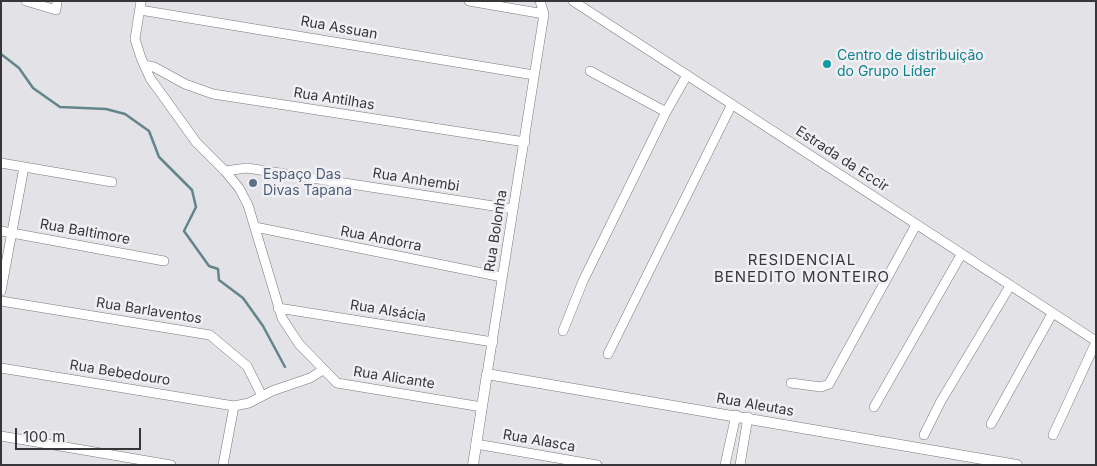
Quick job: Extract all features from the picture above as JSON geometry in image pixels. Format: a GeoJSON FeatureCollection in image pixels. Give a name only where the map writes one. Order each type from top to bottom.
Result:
{"type":"FeatureCollection","features":[{"type":"Feature","properties":{"kind":"street"},"geometry":{"type":"LineString","coordinates":[[26,1],[56,5]]}},
{"type":"Feature","properties":{"kind":"street"},"geometry":{"type":"LineString","coordinates":[[469,1],[544,14]]}},
{"type":"Feature","properties":{"kind":"street","name":"Rua Bolonha"},"geometry":{"type":"LineString","coordinates":[[473,465],[544,14],[540,1]]}},
{"type":"Feature","properties":{"kind":"street","name":"Estrada da Eccir"},"geometry":{"type":"LineString","coordinates":[[573,1],[1096,341]]}},
{"type":"Feature","properties":{"kind":"street"},"geometry":{"type":"LineString","coordinates":[[140,5],[135,39],[142,62],[196,142],[225,171],[248,205],[278,308]]}},
{"type":"Feature","properties":{"kind":"street","name":"Rua Assuan"},"geometry":{"type":"LineString","coordinates":[[140,5],[534,75]]}},
{"type":"Feature","properties":{"kind":"street","name":"Rua Antilhas"},"geometry":{"type":"LineString","coordinates":[[142,62],[185,84],[213,94],[525,142]]}},
{"type":"Feature","properties":{"kind":"street"},"geometry":{"type":"LineString","coordinates":[[590,71],[666,112]]}},
{"type":"Feature","properties":{"kind":"street"},"geometry":{"type":"LineString","coordinates":[[563,331],[583,281],[666,112],[687,75]]}},
{"type":"Feature","properties":{"kind":"street"},"geometry":{"type":"LineString","coordinates":[[608,354],[732,104]]}},
{"type":"Feature","properties":{"kind":"street"},"geometry":{"type":"LineString","coordinates":[[1,163],[112,182]]}},
{"type":"Feature","properties":{"kind":"street"},"geometry":{"type":"LineString","coordinates":[[1,291],[6,232],[24,167]]}},
{"type":"Feature","properties":{"kind":"street","name":"Rua Anhembi"},"geometry":{"type":"LineString","coordinates":[[225,171],[248,168],[513,209]]}},
{"type":"Feature","properties":{"kind":"street"},"geometry":{"type":"LineString","coordinates":[[791,383],[821,387],[828,384],[916,225]]}},
{"type":"Feature","properties":{"kind":"street","name":"Rua Andorra"},"geometry":{"type":"LineString","coordinates":[[255,228],[502,277]]}},
{"type":"Feature","properties":{"kind":"street","name":"Rua Baltimore"},"geometry":{"type":"LineString","coordinates":[[6,232],[164,261]]}},
{"type":"Feature","properties":{"kind":"street"},"geometry":{"type":"LineString","coordinates":[[874,407],[961,255]]}},
{"type":"Feature","properties":{"kind":"street"},"geometry":{"type":"LineString","coordinates":[[924,435],[941,401],[1010,286]]}},
{"type":"Feature","properties":{"kind":"street","name":"Rua Barlaventos"},"geometry":{"type":"LineString","coordinates":[[1,300],[210,336],[248,366],[262,396]]}},
{"type":"Feature","properties":{"kind":"street","name":"Rua Alsácia"},"geometry":{"type":"LineString","coordinates":[[278,308],[492,342]]}},
{"type":"Feature","properties":{"kind":"street","name":"Rua Alicante"},"geometry":{"type":"LineString","coordinates":[[278,308],[282,318],[299,344],[336,383],[482,407]]}},
{"type":"Feature","properties":{"kind":"street"},"geometry":{"type":"LineString","coordinates":[[991,424],[1052,314]]}},
{"type":"Feature","properties":{"kind":"street"},"geometry":{"type":"LineString","coordinates":[[1053,435],[1096,341]]}},
{"type":"Feature","properties":{"kind":"street","name":"Rua Bebedouro"},"geometry":{"type":"LineString","coordinates":[[1,368],[234,406]]}},
{"type":"Feature","properties":{"kind":"street"},"geometry":{"type":"LineString","coordinates":[[223,465],[234,406],[249,403],[295,382],[310,378],[323,370]]}},
{"type":"Feature","properties":{"kind":"street","name":"Rua Aleutas"},"geometry":{"type":"LineString","coordinates":[[487,374],[748,417],[974,461],[1018,465]]}},
{"type":"Feature","properties":{"kind":"street"},"geometry":{"type":"LineString","coordinates":[[725,465],[736,415]]}},
{"type":"Feature","properties":{"kind":"street"},"geometry":{"type":"LineString","coordinates":[[740,465],[748,417]]}},
{"type":"Feature","properties":{"kind":"street"},"geometry":{"type":"LineString","coordinates":[[1,436],[171,465]]}},
{"type":"Feature","properties":{"kind":"street","name":"Rua Alasca"},"geometry":{"type":"LineString","coordinates":[[476,444],[597,465]]}},
{"type":"Feature","properties":{"kind":"waterway"},"geometry":{"type":"LineString","coordinates":[[1,54],[19,68],[33,88],[60,107],[106,109],[125,114],[149,131],[159,157],[192,190],[196,207],[184,231],[209,266],[218,269],[219,280],[243,298],[263,326],[285,367]]}},
{"type":"Feature","properties":{"kind":"place","name":"Centro de distribuição do Grupo Líder"},"geometry":{"type":"Point","coordinates":[827,64]}},
{"type":"Feature","properties":{"kind":"place","name":"Espaço Das Divas Tapana"},"geometry":{"type":"Point","coordinates":[253,183]}},
{"type":"Feature","properties":{"kind":"district","name":"RESIDENCIAL BENEDITO MONTEIRO"},"geometry":{"type":"Point","coordinates":[802,268]}}]}
